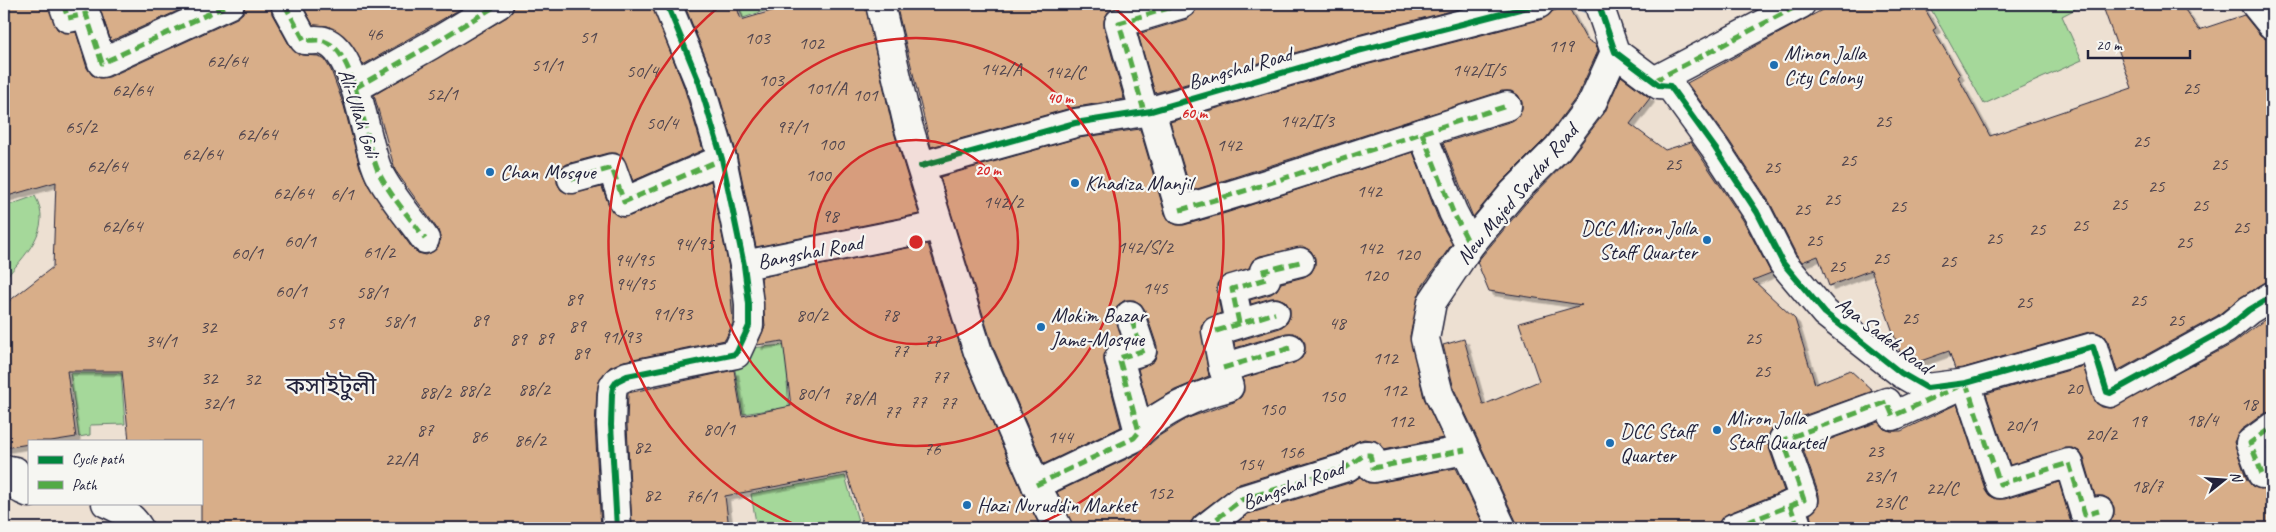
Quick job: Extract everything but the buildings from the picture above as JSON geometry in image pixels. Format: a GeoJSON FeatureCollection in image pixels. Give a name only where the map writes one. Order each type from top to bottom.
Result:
{"type":"FeatureCollection","features":[{"type":"Feature","properties":{"kind":"street"},"geometry":{"type":"LineString","coordinates":[[63,4],[68,18],[86,14],[102,63],[230,4]]}},
{"type":"Feature","properties":{"kind":"street","name":"Ali-Ullah Goli"},"geometry":{"type":"LineString","coordinates":[[287,4],[286,7],[304,40],[323,41],[334,47],[348,68],[380,176],[426,239]]}},
{"type":"Feature","properties":{"kind":"street"},"geometry":{"type":"LineString","coordinates":[[355,88],[500,4]]}},
{"type":"Feature","properties":{"kind":"street"},"geometry":{"type":"LineString","coordinates":[[667,4],[699,82],[722,159],[744,265]]}},
{"type":"Feature","properties":{"kind":"street"},"geometry":{"type":"LineString","coordinates":[[880,4],[908,125],[978,352],[1036,485],[1058,528]]}},
{"type":"Feature","properties":{"kind":"street"},"geometry":{"type":"LineString","coordinates":[[1182,4],[1119,23],[1180,210],[1322,167],[1471,116],[1507,106]]}},
{"type":"Feature","properties":{"kind":"street","name":"Bangshal Road"},"geometry":{"type":"LineString","coordinates":[[921,166],[1075,123],[1148,111],[1354,52],[1539,4]]}},
{"type":"Feature","properties":{"kind":"street"},"geometry":{"type":"LineString","coordinates":[[1654,81],[1801,4]]}},
{"type":"Feature","properties":{"kind":"street"},"geometry":{"type":"LineString","coordinates":[[2255,4],[2272,25]]}},
{"type":"Feature","properties":{"kind":"street"},"geometry":{"type":"LineString","coordinates":[[1602,5],[1615,52]]}},
{"type":"Feature","properties":{"kind":"street","name":"Aga Sadek Road"},"geometry":{"type":"LineString","coordinates":[[1615,52],[1659,85],[1670,86],[1715,148],[1757,212],[1783,263],[1824,313],[1901,373],[1927,388],[1966,383],[2093,347],[2106,392],[2110,393],[2226,329],[2249,310],[2272,296]]}},
{"type":"Feature","properties":{"kind":"street","name":"New Majed Sardar Road"},"geometry":{"type":"LineString","coordinates":[[1502,528],[1439,394],[1425,338],[1432,302],[1470,245],[1513,193],[1558,148],[1592,103],[1615,52]]}},
{"type":"Feature","properties":{"kind":"street"},"geometry":{"type":"LineString","coordinates":[[1422,134],[1453,212],[1470,245]]}},
{"type":"Feature","properties":{"kind":"street"},"geometry":{"type":"LineString","coordinates":[[572,179],[612,168],[624,202],[722,159]]}},
{"type":"Feature","properties":{"kind":"street","name":"Bangshal Road"},"geometry":{"type":"LineString","coordinates":[[617,528],[611,425],[613,387],[617,381],[627,376],[736,354],[749,326],[750,304],[744,265],[939,226]]}},
{"type":"Feature","properties":{"kind":"street"},"geometry":{"type":"LineString","coordinates":[[1239,323],[1232,289],[1266,279],[1264,271],[1300,262]]}},
{"type":"Feature","properties":{"kind":"street"},"geometry":{"type":"LineString","coordinates":[[1036,485],[1134,438],[1167,411],[1196,397],[1229,388],[1216,331],[1275,313]]}},
{"type":"Feature","properties":{"kind":"street"},"geometry":{"type":"LineString","coordinates":[[1130,315],[1142,350],[1119,358],[1139,432]]}},
{"type":"Feature","properties":{"kind":"street"},"geometry":{"type":"LineString","coordinates":[[1223,368],[1290,348]]}},
{"type":"Feature","properties":{"kind":"street"},"geometry":{"type":"LineString","coordinates":[[1733,528],[1794,517],[1804,500],[1783,440],[1887,402],[1892,416],[1966,383],[2000,484],[2069,463],[2085,515],[2098,511]]}},
{"type":"Feature","properties":{"kind":"street"},"geometry":{"type":"LineString","coordinates":[[2262,474],[2250,443],[2272,427]]}},
{"type":"Feature","properties":{"kind":"street","name":"Bangshal Road"},"geometry":{"type":"LineString","coordinates":[[1205,528],[1241,500],[1347,467],[1364,455],[1370,454],[1374,468],[1465,450]]}},
{"type":"Feature","properties":{"kind":"street"},"geometry":{"type":"LineString","coordinates":[[4,469],[15,471],[22,490],[28,493]]}},
{"type":"Feature","properties":{"kind":"street"},"geometry":{"type":"LineString","coordinates":[[108,504],[121,510],[135,521],[139,528]]}},
{"type":"Feature","properties":{"kind":"green space"},"geometry":{"type":"Polygon","coordinates":[[[738,4],[785,4],[743,18],[738,4]]]}},
{"type":"Feature","properties":{"kind":"green space"},"geometry":{"type":"Polygon","coordinates":[[[1928,4],[2085,4],[2062,16],[2082,60],[1984,104],[1928,4]]]}},
{"type":"Feature","properties":{"kind":"green space"},"geometry":{"type":"Polygon","coordinates":[[[35,196],[40,208],[41,220],[39,231],[28,252],[4,280],[4,207],[35,196]]]}},
{"type":"Feature","properties":{"kind":"green space"},"geometry":{"type":"Polygon","coordinates":[[[798,344],[802,380],[787,383],[789,405],[808,402],[815,449],[724,465],[720,453],[669,461],[665,403],[645,407],[644,395],[703,385],[709,421],[682,426],[687,445],[777,427],[774,409],[743,414],[733,359],[749,348],[798,344]]]}},
{"type":"Feature","properties":{"kind":"green space"},"geometry":{"type":"Polygon","coordinates":[[[70,373],[121,373],[125,424],[90,425],[90,435],[79,437],[70,373]]]}},
{"type":"Feature","properties":{"kind":"green space"},"geometry":{"type":"Polygon","coordinates":[[[845,476],[860,528],[757,528],[751,494],[845,476]]]}},
{"type":"Feature","properties":{"kind":"waterway"},"geometry":{"type":"LineString","coordinates":[[1539,9],[1557,4]]}},
{"type":"Feature","properties":{"kind":"waterway"},"geometry":{"type":"LineString","coordinates":[[1576,4],[1594,11]]}},
{"type":"Feature","properties":{"kind":"marked path"},"geometry":{"type":"LineString","coordinates":[[63,4],[68,18],[86,14],[102,63],[230,4]]}},
{"type":"Feature","properties":{"kind":"marked path"},"geometry":{"type":"LineString","coordinates":[[287,4],[286,7],[304,40],[324,41],[336,49],[345,63],[353,81],[375,163],[381,177],[425,239]]}},
{"type":"Feature","properties":{"kind":"marked path"},"geometry":{"type":"LineString","coordinates":[[355,88],[499,4]]}},
{"type":"Feature","properties":{"kind":"marked path"},"geometry":{"type":"LineString","coordinates":[[1144,111],[1119,23],[1182,4]]}},
{"type":"Feature","properties":{"kind":"marked path"},"geometry":{"type":"LineString","coordinates":[[1654,81],[1801,4]]}},
{"type":"Feature","properties":{"kind":"marked path"},"geometry":{"type":"LineString","coordinates":[[1180,210],[1507,106]]}},
{"type":"Feature","properties":{"kind":"marked path"},"geometry":{"type":"LineString","coordinates":[[1422,133],[1453,212],[1470,245]]}},
{"type":"Feature","properties":{"kind":"marked path"},"geometry":{"type":"LineString","coordinates":[[572,179],[612,168],[624,202],[722,159]]}},
{"type":"Feature","properties":{"kind":"marked path"},"geometry":{"type":"LineString","coordinates":[[1239,323],[1232,289],[1266,279],[1264,271],[1300,262]]}},
{"type":"Feature","properties":{"kind":"marked path"},"geometry":{"type":"LineString","coordinates":[[1216,331],[1275,313]]}},
{"type":"Feature","properties":{"kind":"marked path"},"geometry":{"type":"LineString","coordinates":[[1036,485],[1134,438],[1139,432],[1119,358],[1142,351],[1130,315]]}},
{"type":"Feature","properties":{"kind":"marked path"},"geometry":{"type":"LineString","coordinates":[[1223,368],[1290,348]]}},
{"type":"Feature","properties":{"kind":"marked path"},"geometry":{"type":"LineString","coordinates":[[1733,528],[1804,500],[1783,440],[1887,402],[1893,416],[1966,383],[2000,484],[2069,463],[2085,515],[2099,511]]}},
{"type":"Feature","properties":{"kind":"marked path"},"geometry":{"type":"LineString","coordinates":[[2262,474],[2250,443],[2272,427]]}},
{"type":"Feature","properties":{"kind":"marked path"},"geometry":{"type":"LineString","coordinates":[[1205,528],[1241,500],[1347,467],[1364,455],[1370,455],[1373,468],[1465,450]]}},
{"type":"Feature","properties":{"kind":"marked path"},"geometry":{"type":"LineString","coordinates":[[1790,505],[1798,528]]}},
{"type":"Feature","properties":{"kind":"cycle path"},"geometry":{"type":"LineString","coordinates":[[617,528],[611,425],[613,387],[617,381],[627,376],[736,354],[749,326],[749,304],[744,265],[722,159],[699,82],[667,4]]}},
{"type":"Feature","properties":{"kind":"cycle path"},"geometry":{"type":"LineString","coordinates":[[921,166],[1075,123],[1151,111],[1354,52],[1539,4]]}},
{"type":"Feature","properties":{"kind":"cycle path"},"geometry":{"type":"LineString","coordinates":[[1600,8],[1615,52],[1659,85],[1670,86],[1715,148],[1757,212],[1783,263],[1825,313],[1901,373],[1927,388],[1966,383],[2093,347],[2107,392],[2110,393],[2226,329],[2249,310],[2272,296]]}},
{"type":"Feature","properties":{"kind":"place","name":"Minon Jalla City Colony"},"geometry":{"type":"Point","coordinates":[1774,65]}},
{"type":"Feature","properties":{"kind":"place","name":"Chan Mosque"},"geometry":{"type":"Point","coordinates":[490,172]}},
{"type":"Feature","properties":{"kind":"place","name":"Khadiza Manjil"},"geometry":{"type":"Point","coordinates":[1075,183]}},
{"type":"Feature","properties":{"kind":"place","name":"DCC Miron Jolla Staff Quarter"},"geometry":{"type":"Point","coordinates":[1707,240]}},
{"type":"Feature","properties":{"kind":"place","name":"Mokim Bazar Jame-Mosque"},"geometry":{"type":"Point","coordinates":[1041,327]}},
{"type":"Feature","properties":{"kind":"place","name":"Miron Jolla Staff Quarted"},"geometry":{"type":"Point","coordinates":[1717,430]}},
{"type":"Feature","properties":{"kind":"place","name":"DCC Staff Quarter"},"geometry":{"type":"Point","coordinates":[1610,443]}},
{"type":"Feature","properties":{"kind":"place","name":"Hazi Nuruddin Market"},"geometry":{"type":"Point","coordinates":[967,505]}},
{"type":"Feature","properties":{"kind":"district","name":"কসাইটুলী"},"geometry":{"type":"Point","coordinates":[331,386]}}]}
